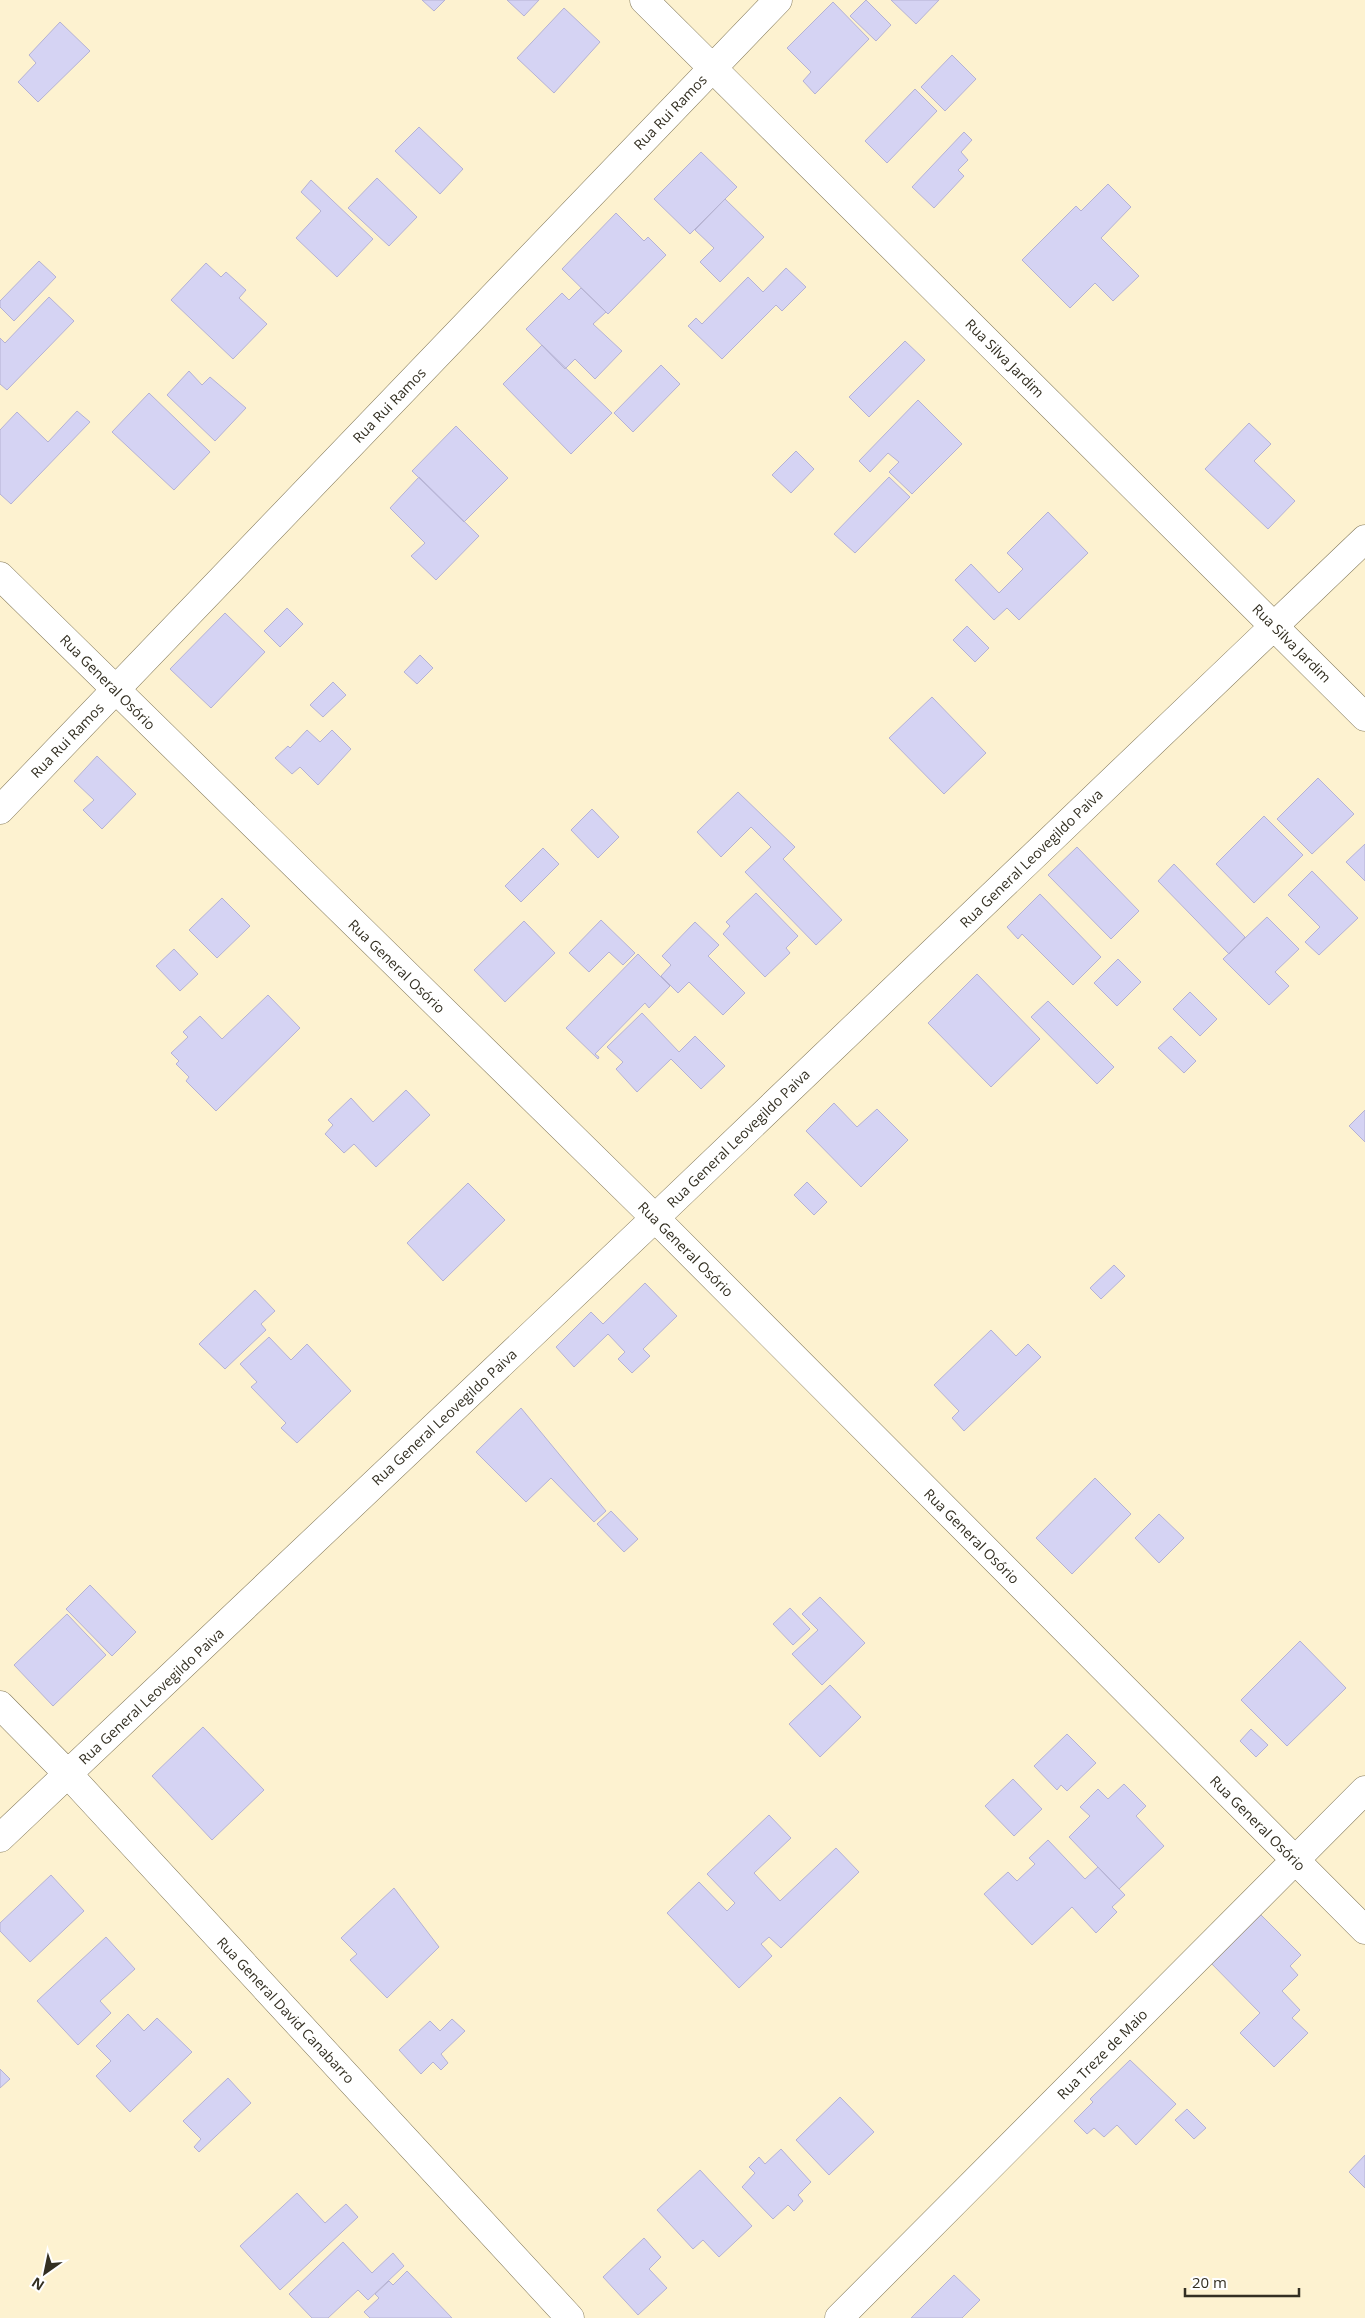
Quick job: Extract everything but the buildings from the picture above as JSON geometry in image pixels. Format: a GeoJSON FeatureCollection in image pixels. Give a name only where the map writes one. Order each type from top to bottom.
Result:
{"type":"FeatureCollection","features":[{"type":"Feature","properties":{"kind":"street","name":"Rua Silva Jardim"},"geometry":{"type":"LineString","coordinates":[[644,0],[1365,717]]}},
{"type":"Feature","properties":{"kind":"street","name":"Rua Rui Ramos"},"geometry":{"type":"LineString","coordinates":[[0,810],[778,0]]}},
{"type":"Feature","properties":{"kind":"street","name":"Rua General Leovegildo Paiva"},"geometry":{"type":"LineString","coordinates":[[0,1838],[655,1218],[1365,539]]}},
{"type":"Feature","properties":{"kind":"street","name":"Rua General Osório"},"geometry":{"type":"LineString","coordinates":[[0,576],[655,1218],[1365,1930]]}},
{"type":"Feature","properties":{"kind":"street","name":"Rua General David Canabarro"},"geometry":{"type":"LineString","coordinates":[[0,1704],[68,1774],[570,2318]]}},
{"type":"Feature","properties":{"kind":"street","name":"Rua Treze de Maio"},"geometry":{"type":"LineString","coordinates":[[839,2318],[1365,1790]]}}]}
